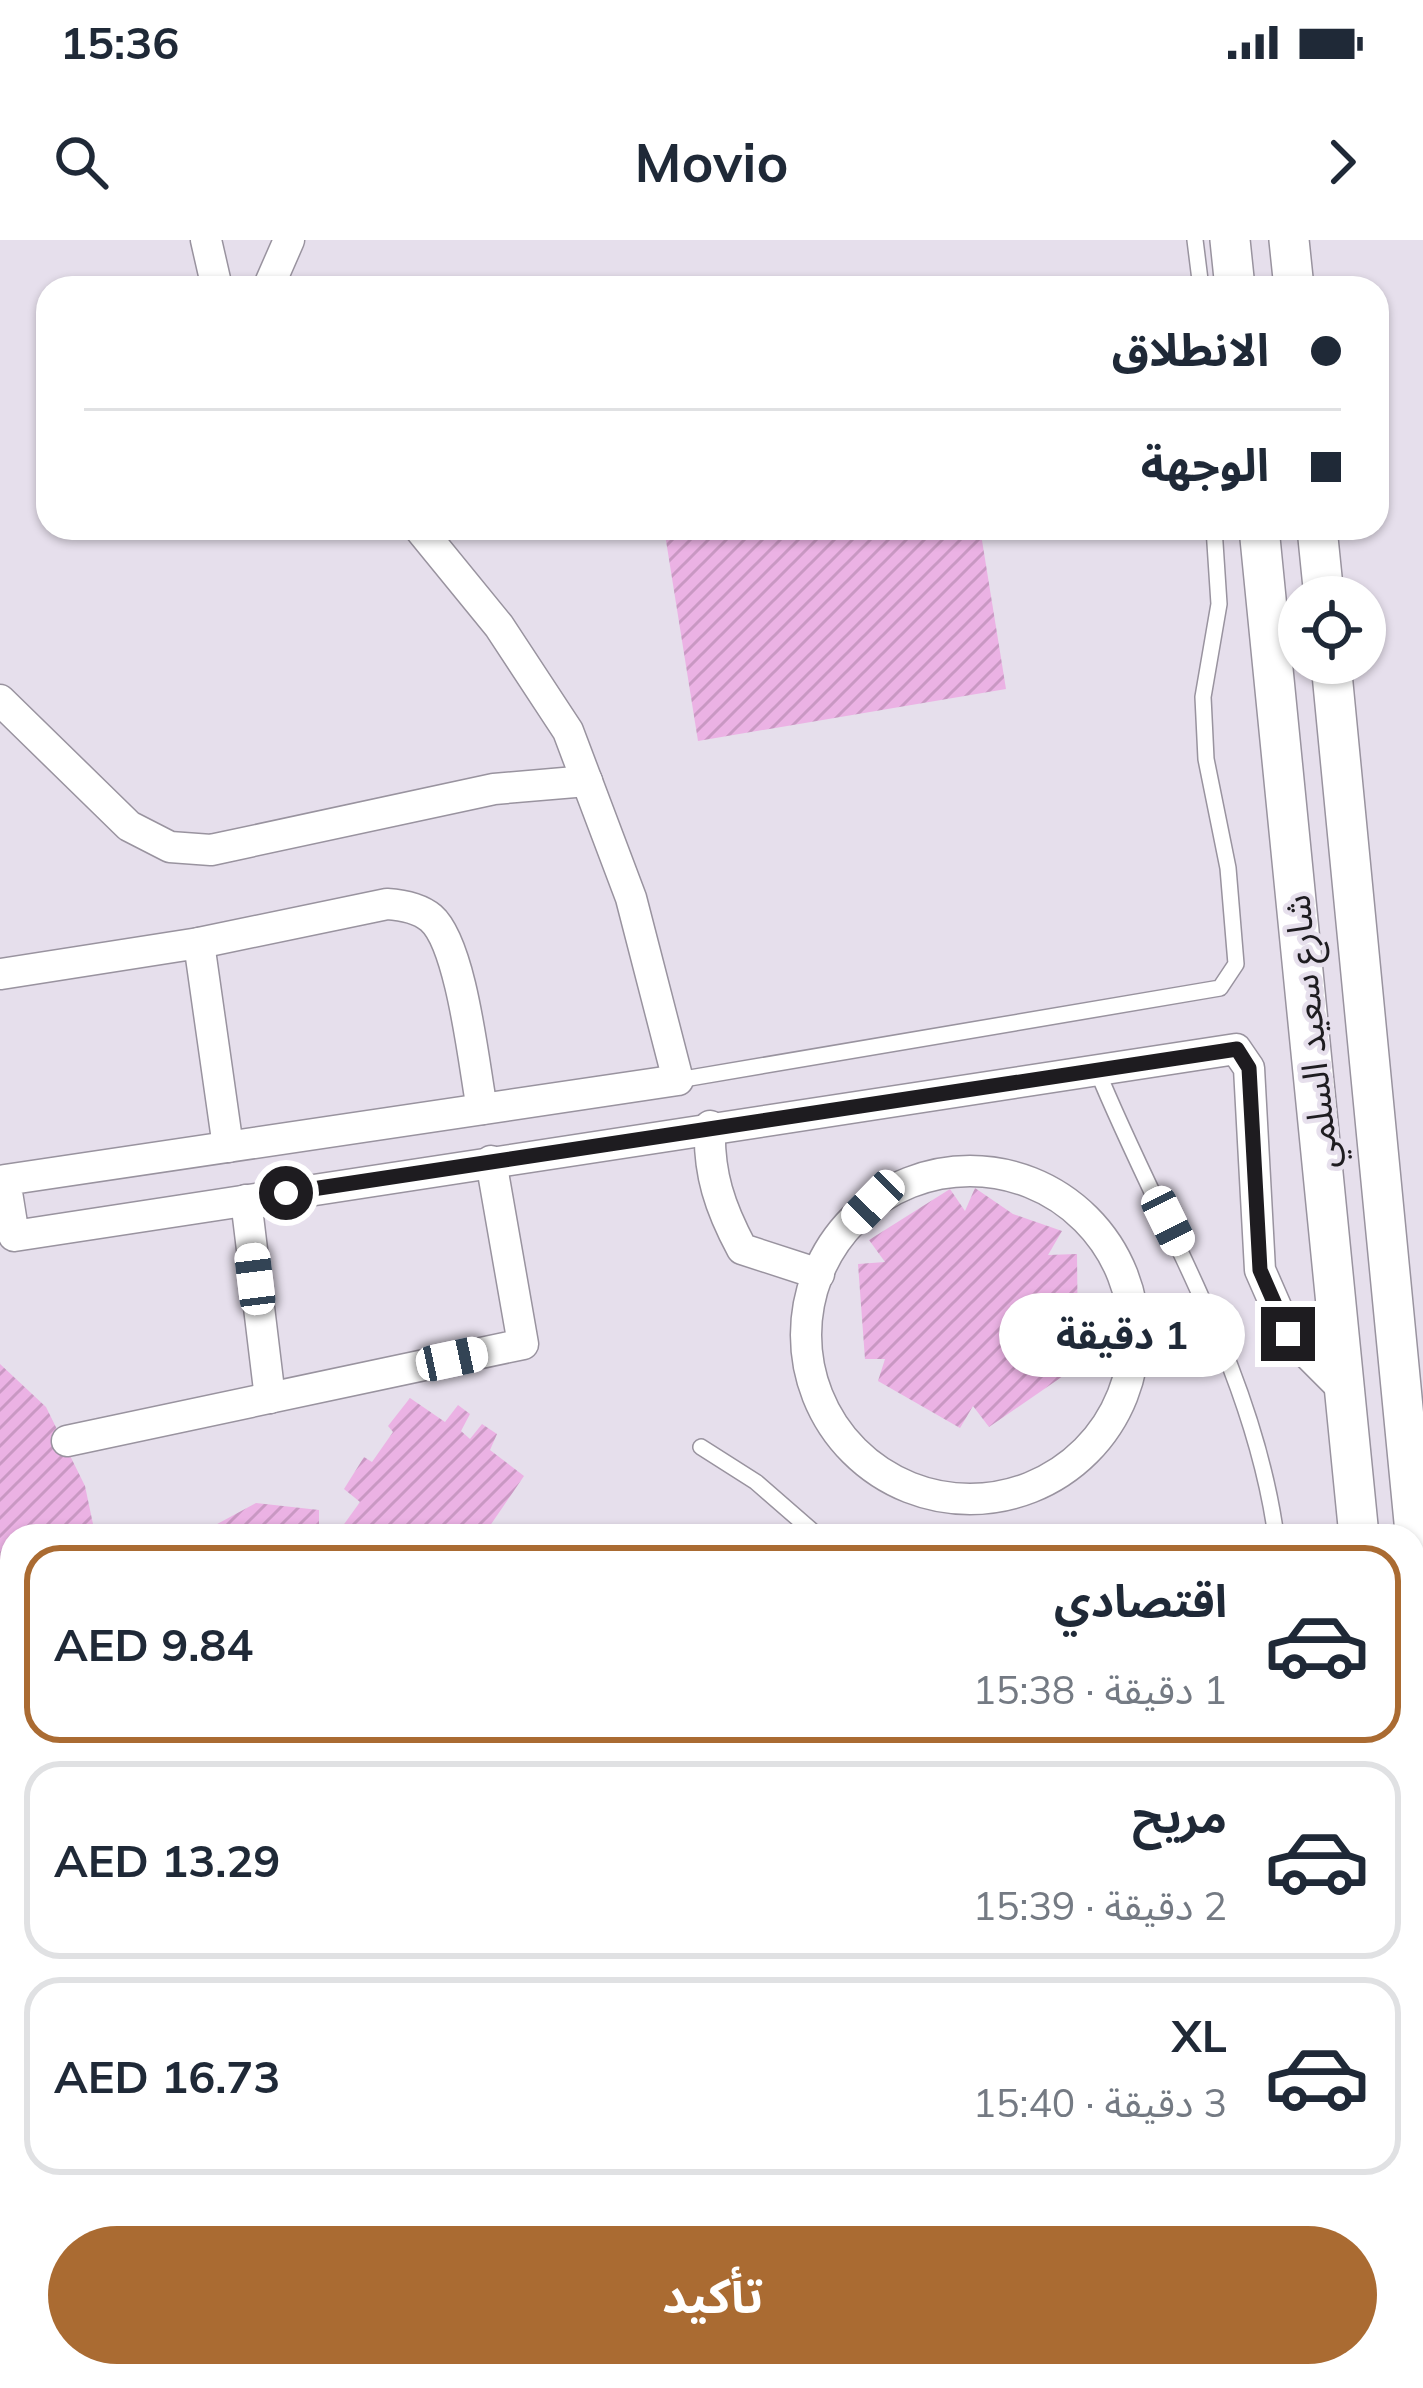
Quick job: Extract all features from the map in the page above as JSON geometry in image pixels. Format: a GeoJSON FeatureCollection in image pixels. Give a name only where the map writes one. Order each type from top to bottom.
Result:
{"type":"FeatureCollection","features":[{"type":"Feature","properties":{"kind":"street"},"geometry":{"type":"LineString","coordinates":[[206,240],[214,276]]}},
{"type":"Feature","properties":{"kind":"street"},"geometry":{"type":"LineString","coordinates":[[273,276],[289,240]]}},
{"type":"Feature","properties":{"kind":"street"},"geometry":{"type":"LineString","coordinates":[[1231,240],[1234,276]]}},
{"type":"Feature","properties":{"kind":"street"},"geometry":{"type":"LineString","coordinates":[[1289,240],[1293,276]]}},
{"type":"Feature","properties":{"kind":"street"},"geometry":{"type":"LineString","coordinates":[[428,540],[499,626],[568,731],[631,898],[678,1080],[5,1180],[14,1236],[1237,1049],[1249,1068],[1260,1270],[1288,1334],[1346,1391]]}},
{"type":"Feature","properties":{"kind":"street","name":"شارع سعيد السلمي"},"geometry":{"type":"LineString","coordinates":[[1260,540],[1358,1524]]}},
{"type":"Feature","properties":{"kind":"street"},"geometry":{"type":"LineString","coordinates":[[1318,540],[1322,576]]}},
{"type":"Feature","properties":{"kind":"street","name":"شارع سعيد السلمي"},"geometry":{"type":"LineString","coordinates":[[1332,684],[1414,1524]]}},
{"type":"Feature","properties":{"kind":"street"},"geometry":{"type":"LineString","coordinates":[[0,700],[129,826],[170,848],[211,850],[494,789],[587,782]]}},
{"type":"Feature","properties":{"kind":"street"},"geometry":{"type":"LineString","coordinates":[[1,974],[199,943],[387,904],[407,906],[433,919],[448,947],[482,1109]]}},
{"type":"Feature","properties":{"kind":"street"},"geometry":{"type":"LineString","coordinates":[[199,943],[228,1147]]}},
{"type":"Feature","properties":{"kind":"street"},"geometry":{"type":"LineString","coordinates":[[710,1126],[708,1163],[721,1210],[742,1249],[819,1274]]}},
{"type":"Feature","properties":{"kind":"street"},"geometry":{"type":"LineString","coordinates":[[67,1441],[523,1345],[491,1161]]}},
{"type":"Feature","properties":{"kind":"street"},"geometry":{"type":"LineString","coordinates":[[975,1170],[1028,1180],[1075,1207],[1111,1248],[1131,1298],[1134,1352],[1119,1405],[1088,1450],[1044,1482],[992,1498],[956,1498],[938,1497],[887,1478],[845,1444],[817,1397],[805,1344],[812,1290],[819,1274],[835,1241],[873,1202],[921,1177],[975,1170]]}},
{"type":"Feature","properties":{"kind":"street"},"geometry":{"type":"LineString","coordinates":[[246,1200],[270,1398]]}},
{"type":"Feature","properties":{"kind":"lane"},"geometry":{"type":"LineString","coordinates":[[1195,240],[1200,276]]}},
{"type":"Feature","properties":{"kind":"lane"},"geometry":{"type":"LineString","coordinates":[[678,1080],[1220,988],[1236,964],[1228,868],[1206,759],[1203,697],[1220,604],[1215,540]]}},
{"type":"Feature","properties":{"kind":"lane"},"geometry":{"type":"LineString","coordinates":[[1096,1070],[1199,1283],[1269,1480],[1274,1524]]}},
{"type":"Feature","properties":{"kind":"lane"},"geometry":{"type":"LineString","coordinates":[[701,1448],[756,1482],[804,1524]]}},
{"type":"Feature","properties":{"kind":"building"},"geometry":{"type":"Polygon","coordinates":[[[666,540],[982,540],[1006,689],[698,741],[666,540]]]}},
{"type":"Feature","properties":{"kind":"building"},"geometry":{"type":"Polygon","coordinates":[[[975,1188],[1013,1214],[1062,1231],[1048,1255],[1077,1254],[1078,1349],[1055,1353],[1066,1374],[989,1427],[973,1406],[960,1428],[878,1381],[885,1359],[865,1359],[858,1264],[885,1262],[869,1240],[950,1189],[965,1211],[975,1188]]]}},
{"type":"Feature","properties":{"kind":"building"},"geometry":{"type":"Polygon","coordinates":[[[0,1364],[46,1407],[85,1486],[93,1524],[0,1524],[0,1364]]]}},
{"type":"Feature","properties":{"kind":"building"},"geometry":{"type":"Polygon","coordinates":[[[410,1398],[445,1422],[458,1405],[470,1414],[461,1431],[470,1439],[482,1424],[497,1434],[490,1450],[524,1476],[491,1524],[344,1524],[360,1502],[344,1489],[364,1457],[372,1462],[393,1432],[388,1426],[410,1398]]]}},
{"type":"Feature","properties":{"kind":"building"},"geometry":{"type":"Polygon","coordinates":[[[256,1503],[319,1510],[319,1524],[217,1524],[256,1503]]]}},
{"type":"Feature","properties":{"kind":"route"},"geometry":{"type":"LineString","coordinates":[[286,1193],[1237,1049],[1249,1068],[1260,1270],[1288,1334]]}}]}
